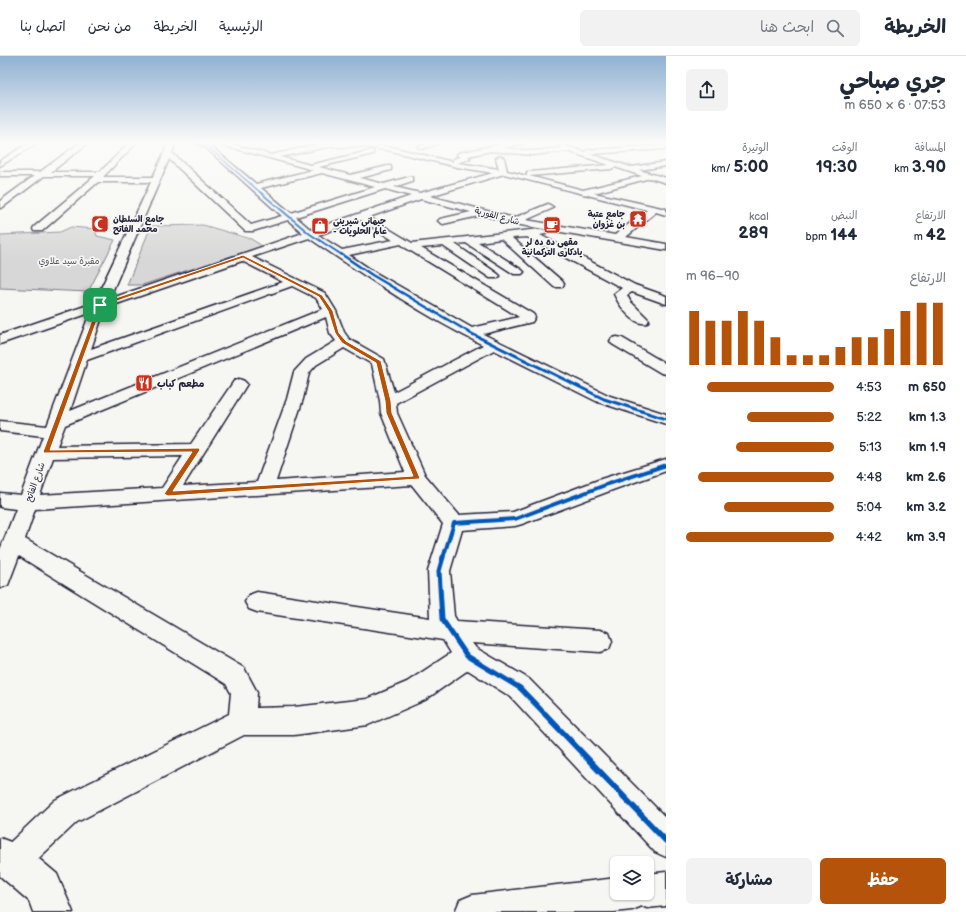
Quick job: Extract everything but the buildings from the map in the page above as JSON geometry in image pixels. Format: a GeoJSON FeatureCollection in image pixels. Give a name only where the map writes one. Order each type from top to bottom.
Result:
{"type":"FeatureCollection","features":[{"type":"Feature","properties":{"kind":"main road"},"geometry":{"type":"LineString","coordinates":[[6,859],[42,888],[52,912]]}},
{"type":"Feature","properties":{"kind":"street"},"geometry":{"type":"LineString","coordinates":[[0,205],[30,182]]}},
{"type":"Feature","properties":{"kind":"street"},"geometry":{"type":"LineString","coordinates":[[38,230],[94,182]]}},
{"type":"Feature","properties":{"kind":"street","name":"شارع الفاتح"},"geometry":{"type":"LineString","coordinates":[[0,579],[100,305],[157,182]]}},
{"type":"Feature","properties":{"kind":"street"},"geometry":{"type":"LineString","coordinates":[[204,182],[250,229],[400,182]]}},
{"type":"Feature","properties":{"kind":"street"},"geometry":{"type":"LineString","coordinates":[[248,182],[310,234],[372,275],[470,333],[604,399],[666,419]]}},
{"type":"Feature","properties":{"kind":"street"},"geometry":{"type":"LineString","coordinates":[[254,187],[275,182]]}},
{"type":"Feature","properties":{"kind":"street","name":"شارع القورية"},"geometry":{"type":"LineString","coordinates":[[365,182],[515,222],[666,247]]}},
{"type":"Feature","properties":{"kind":"street"},"geometry":{"type":"LineString","coordinates":[[0,340],[361,216],[470,182]]}},
{"type":"Feature","properties":{"kind":"street"},"geometry":{"type":"LineString","coordinates":[[540,182],[666,212]]}},
{"type":"Feature","properties":{"kind":"street"},"geometry":{"type":"LineString","coordinates":[[584,193],[627,182]]}},
{"type":"Feature","properties":{"kind":"street"},"geometry":{"type":"LineString","coordinates":[[0,195],[13,194]]}},
{"type":"Feature","properties":{"kind":"street"},"geometry":{"type":"LineString","coordinates":[[515,222],[548,207]]}},
{"type":"Feature","properties":{"kind":"street"},"geometry":{"type":"LineString","coordinates":[[617,238],[654,209]]}},
{"type":"Feature","properties":{"kind":"street"},"geometry":{"type":"LineString","coordinates":[[443,222],[484,213]]}},
{"type":"Feature","properties":{"kind":"street"},"geometry":{"type":"LineString","coordinates":[[361,216],[528,317],[470,333]]}},
{"type":"Feature","properties":{"kind":"street"},"geometry":{"type":"LineString","coordinates":[[340,254],[406,244],[446,243],[562,230]]}},
{"type":"Feature","properties":{"kind":"street"},"geometry":{"type":"LineString","coordinates":[[530,234],[631,288],[666,300]]}},
{"type":"Feature","properties":{"kind":"street"},"geometry":{"type":"LineString","coordinates":[[503,236],[558,284]]}},
{"type":"Feature","properties":{"kind":"street"},"geometry":{"type":"LineString","coordinates":[[468,240],[518,272]]}},
{"type":"Feature","properties":{"kind":"street"},"geometry":{"type":"LineString","coordinates":[[446,243],[494,276]]}},
{"type":"Feature","properties":{"kind":"street"},"geometry":{"type":"LineString","coordinates":[[243,257],[321,296],[330,311],[337,333],[344,342],[379,362],[388,401],[389,413],[417,478],[454,523]]}},
{"type":"Feature","properties":{"kind":"street"},"geometry":{"type":"LineString","coordinates":[[81,357],[293,282]]}},
{"type":"Feature","properties":{"kind":"street"},"geometry":{"type":"LineString","coordinates":[[631,288],[620,294],[624,303],[642,320]]}},
{"type":"Feature","properties":{"kind":"street"},"geometry":{"type":"LineString","coordinates":[[0,426],[55,427],[330,311]]}},
{"type":"Feature","properties":{"kind":"street"},"geometry":{"type":"LineString","coordinates":[[617,341],[666,370]]}},
{"type":"Feature","properties":{"kind":"street"},"geometry":{"type":"LineString","coordinates":[[264,488],[295,399],[302,372],[311,362],[344,342]]}},
{"type":"Feature","properties":{"kind":"street"},"geometry":{"type":"LineString","coordinates":[[388,401],[494,345]]}},
{"type":"Feature","properties":{"kind":"street"},"geometry":{"type":"LineString","coordinates":[[168,494],[239,384]]}},
{"type":"Feature","properties":{"kind":"street"},"geometry":{"type":"LineString","coordinates":[[46,452],[197,450]]}},
{"type":"Feature","properties":{"kind":"street"},"geometry":{"type":"LineString","coordinates":[[454,523],[515,520],[608,484],[666,466]]}},
{"type":"Feature","properties":{"kind":"street"},"geometry":{"type":"LineString","coordinates":[[0,500],[28,503],[417,478]]}},
{"type":"Feature","properties":{"kind":"street"},"geometry":{"type":"LineString","coordinates":[[454,523],[439,571],[442,619],[467,656],[520,688],[666,841]]}},
{"type":"Feature","properties":{"kind":"street"},"geometry":{"type":"LineString","coordinates":[[13,542],[235,676],[244,692],[242,722]]}},
{"type":"Feature","properties":{"kind":"street"},"geometry":{"type":"LineString","coordinates":[[256,602],[450,631],[600,641]]}},
{"type":"Feature","properties":{"kind":"street"},"geometry":{"type":"LineString","coordinates":[[6,859],[66,811],[242,722],[294,721],[368,712],[416,691],[467,656]]}},
{"type":"Feature","properties":{"kind":"street"},"geometry":{"type":"LineString","coordinates":[[654,890],[666,889]]}},
{"type":"Feature","properties":{"kind":"street"},"geometry":{"type":"LineString","coordinates":[[472,912],[610,896]]}},
{"type":"Feature","properties":{"kind":"green space"},"geometry":{"type":"Polygon","coordinates":[[[203,225],[251,239],[262,246],[142,285],[127,285],[151,226],[203,225]]]}},
{"type":"Feature","properties":{"kind":"green space","name":"مقبرة سيد علاوي"},"geometry":{"type":"Polygon","coordinates":[[[71,227],[95,229],[97,236],[115,240],[88,292],[0,288],[0,235],[60,232],[71,227]]]}},
{"type":"Feature","properties":{"kind":"cycle path"},"geometry":{"type":"LineString","coordinates":[[248,182],[310,234],[372,275],[470,333],[604,399],[666,419]]}},
{"type":"Feature","properties":{"kind":"cycle path"},"geometry":{"type":"LineString","coordinates":[[666,465],[608,484],[515,519],[454,523],[439,571],[442,619],[467,656],[520,688],[666,841]]}},
{"type":"Feature","properties":{"kind":"place","name":"جامع عتبة بن غزوان"},"geometry":{"type":"Point","coordinates":[638,219]}},
{"type":"Feature","properties":{"kind":"place","name":"جامع السلطان محمد الفاتح"},"geometry":{"type":"Point","coordinates":[100,224]}},
{"type":"Feature","properties":{"kind":"place","name":"مقهى ده ده لر يادكارى التركمانية"},"geometry":{"type":"Point","coordinates":[552,225]}},
{"type":"Feature","properties":{"kind":"place","name":"جیهانی شیرینی - عالم الحلويات"},"geometry":{"type":"Point","coordinates":[320,226]}},
{"type":"Feature","properties":{"kind":"place","name":"مطعم كباب"},"geometry":{"type":"Point","coordinates":[144,383]}},
{"type":"Feature","properties":{"kind":"route"},"geometry":{"type":"LineString","coordinates":[[243,257],[321,296],[330,311],[337,333],[344,342],[379,362],[388,401],[389,413],[417,478],[168,494],[197,450],[46,452],[100,305],[243,257]]}}]}
